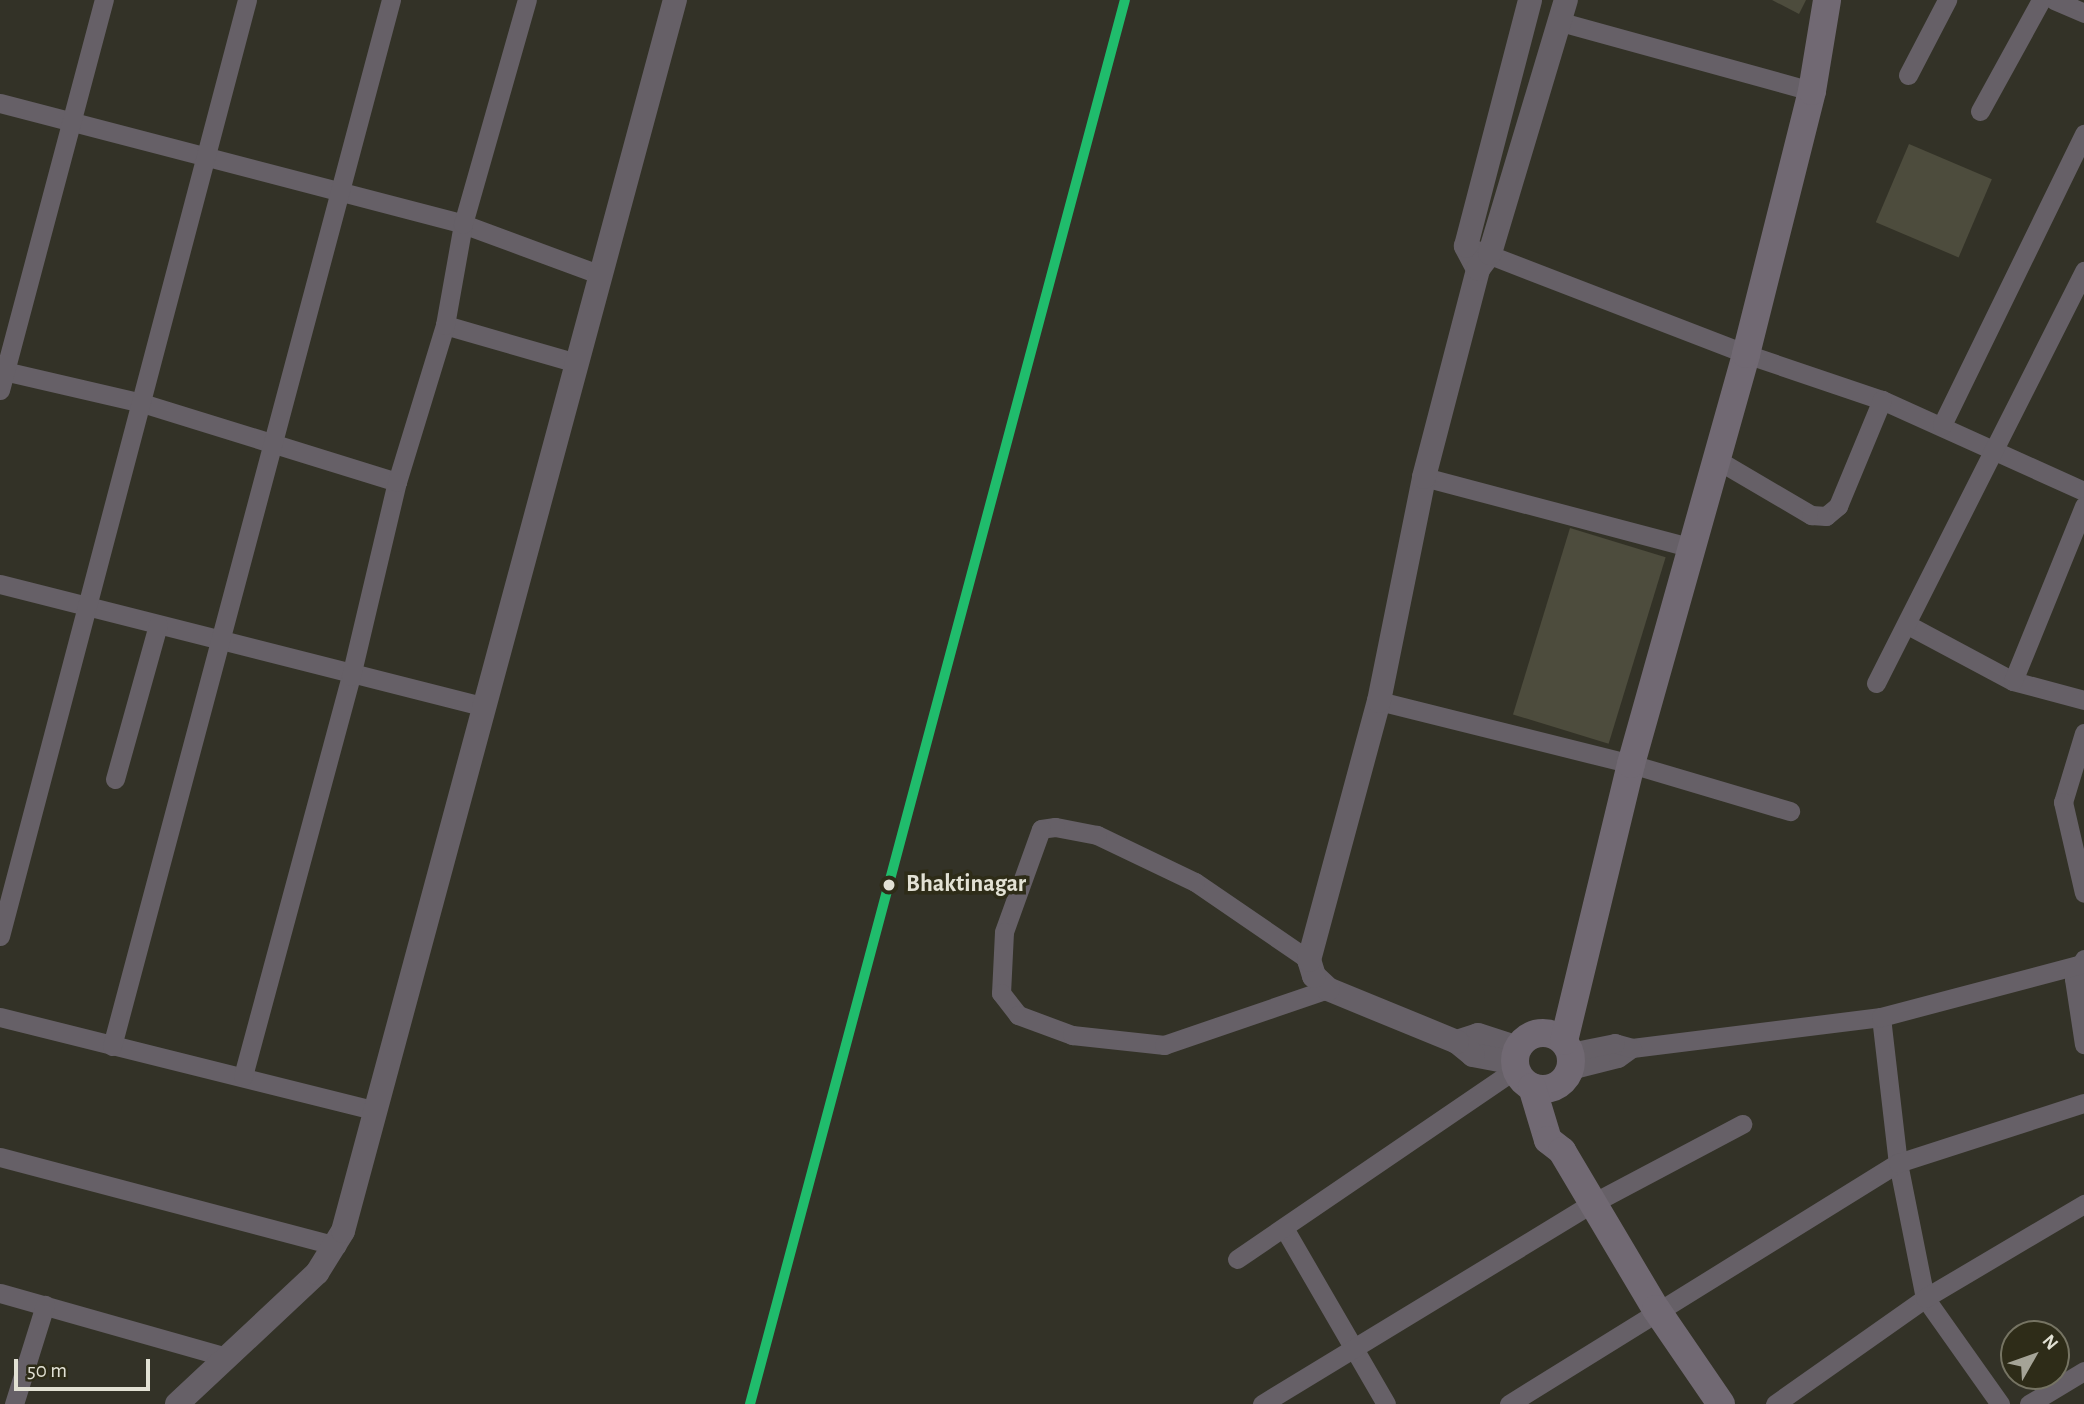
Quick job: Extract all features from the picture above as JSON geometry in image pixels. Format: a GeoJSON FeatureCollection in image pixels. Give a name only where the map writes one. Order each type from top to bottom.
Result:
{"type":"FeatureCollection","features":[{"type":"Feature","properties":{"kind":"main road"},"geometry":{"type":"LineString","coordinates":[[1525,1071],[1562,1082],[1564,1049],[1559,997],[1575,980],[1689,547],[1745,354],[1812,91],[1827,0]]}},
{"type":"Feature","properties":{"kind":"main road"},"geometry":{"type":"LineString","coordinates":[[1564,1049],[1532,1035],[1525,1071],[1548,1140],[1562,1152],[1656,1310],[1721,1404]]}},
{"type":"Feature","properties":{"kind":"street"},"geometry":{"type":"LineString","coordinates":[[104,0],[74,120],[2,377],[142,403],[275,442],[397,482]]}},
{"type":"Feature","properties":{"kind":"street"},"geometry":{"type":"LineString","coordinates":[[0,936],[247,0]]}},
{"type":"Feature","properties":{"kind":"street"},"geometry":{"type":"LineString","coordinates":[[113,1046],[391,0]]}},
{"type":"Feature","properties":{"kind":"street"},"geometry":{"type":"LineString","coordinates":[[243,1076],[351,676],[397,482],[445,325],[463,224],[527,0]]}},
{"type":"Feature","properties":{"kind":"street"},"geometry":{"type":"LineString","coordinates":[[177,1404],[317,1273],[336,1246],[376,1111],[573,362],[675,0]]}},
{"type":"Feature","properties":{"kind":"street"},"geometry":{"type":"LineString","coordinates":[[1530,0],[1466,246],[1484,261],[1882,400],[1992,447],[2084,491]]}},
{"type":"Feature","properties":{"kind":"street"},"geometry":{"type":"LineString","coordinates":[[1908,75],[1947,0]]}},
{"type":"Feature","properties":{"kind":"street"},"geometry":{"type":"LineString","coordinates":[[1980,111],[2041,0]]}},
{"type":"Feature","properties":{"kind":"street"},"geometry":{"type":"LineString","coordinates":[[2053,0],[2084,13]]}},
{"type":"Feature","properties":{"kind":"street"},"geometry":{"type":"LineString","coordinates":[[1308,960],[1379,701],[1424,477],[1484,261],[1564,11],[1812,91]]}},
{"type":"Feature","properties":{"kind":"street"},"geometry":{"type":"LineString","coordinates":[[0,103],[342,190],[463,224],[598,274]]}},
{"type":"Feature","properties":{"kind":"street"},"geometry":{"type":"LineString","coordinates":[[1942,425],[2084,134]]}},
{"type":"Feature","properties":{"kind":"street"},"geometry":{"type":"LineString","coordinates":[[1876,683],[1908,625],[1992,447],[2084,271]]}},
{"type":"Feature","properties":{"kind":"street"},"geometry":{"type":"LineString","coordinates":[[445,325],[573,362]]}},
{"type":"Feature","properties":{"kind":"street"},"geometry":{"type":"LineString","coordinates":[[1714,458],[1811,515],[1826,516],[1838,506],[1882,400]]}},
{"type":"Feature","properties":{"kind":"street"},"geometry":{"type":"LineString","coordinates":[[1424,477],[1689,547]]}},
{"type":"Feature","properties":{"kind":"street"},"geometry":{"type":"LineString","coordinates":[[2013,681],[2084,506]]}},
{"type":"Feature","properties":{"kind":"street"},"geometry":{"type":"LineString","coordinates":[[0,584],[351,676],[482,706]]}},
{"type":"Feature","properties":{"kind":"street"},"geometry":{"type":"LineString","coordinates":[[115,779],[158,625]]}},
{"type":"Feature","properties":{"kind":"street"},"geometry":{"type":"LineString","coordinates":[[1908,625],[2013,681],[2084,700]]}},
{"type":"Feature","properties":{"kind":"street"},"geometry":{"type":"LineString","coordinates":[[1379,701],[1631,764],[1790,811]]}},
{"type":"Feature","properties":{"kind":"street"},"geometry":{"type":"LineString","coordinates":[[2084,733],[2063,802],[2084,893]]}},
{"type":"Feature","properties":{"kind":"street"},"geometry":{"type":"LineString","coordinates":[[1328,989],[1164,1045],[1072,1035],[1018,1016],[1001,993],[1004,932],[1041,829],[1055,827],[1097,835],[1195,882],[1308,960],[1314,976],[1328,989],[1457,1042],[1473,1055],[1525,1071]]}},
{"type":"Feature","properties":{"kind":"street"},"geometry":{"type":"LineString","coordinates":[[1564,1049],[1615,1044],[1632,1048],[1881,1017],[2081,962],[2074,990],[2084,1044]]}},
{"type":"Feature","properties":{"kind":"street"},"geometry":{"type":"LineString","coordinates":[[0,1017],[376,1111]]}},
{"type":"Feature","properties":{"kind":"street"},"geometry":{"type":"LineString","coordinates":[[1881,1017],[1898,1163],[1925,1298],[2000,1404]]}},
{"type":"Feature","properties":{"kind":"street"},"geometry":{"type":"LineString","coordinates":[[1237,1258],[1525,1071]]}},
{"type":"Feature","properties":{"kind":"street"},"geometry":{"type":"LineString","coordinates":[[1509,1404],[1656,1310],[1898,1163],[2084,1103]]}},
{"type":"Feature","properties":{"kind":"street"},"geometry":{"type":"LineString","coordinates":[[1262,1404],[1593,1203],[1742,1124]]}},
{"type":"Feature","properties":{"kind":"street"},"geometry":{"type":"LineString","coordinates":[[0,1157],[336,1246]]}},
{"type":"Feature","properties":{"kind":"street"},"geometry":{"type":"LineString","coordinates":[[1775,1404],[1925,1298],[2084,1204]]}},
{"type":"Feature","properties":{"kind":"street"},"geometry":{"type":"LineString","coordinates":[[1284,1228],[1386,1404]]}},
{"type":"Feature","properties":{"kind":"street"},"geometry":{"type":"LineString","coordinates":[[0,1293],[226,1357]]}},
{"type":"Feature","properties":{"kind":"street"},"geometry":{"type":"LineString","coordinates":[[14,1404],[45,1305]]}},
{"type":"Feature","properties":{"kind":"street"},"geometry":{"type":"LineString","coordinates":[[2029,1404],[2084,1371]]}},
{"type":"Feature","properties":{"kind":"building"},"geometry":{"type":"Polygon","coordinates":[[[1772,0],[1806,0],[1799,14],[1772,0]]]}},
{"type":"Feature","properties":{"kind":"building"},"geometry":{"type":"Polygon","coordinates":[[[1909,144],[1992,179],[1959,257],[1876,222],[1909,144]]]}},
{"type":"Feature","properties":{"kind":"building"},"geometry":{"type":"Polygon","coordinates":[[[1570,528],[1666,557],[1609,744],[1513,714],[1570,528]]]}},
{"type":"Feature","properties":{"kind":"transit line"},"geometry":{"type":"LineString","coordinates":[[750,1404],[1125,0]]}},
{"type":"Feature","properties":{"kind":"place","name":"Bhaktinagar"},"geometry":{"type":"Point","coordinates":[889,885]}}]}
